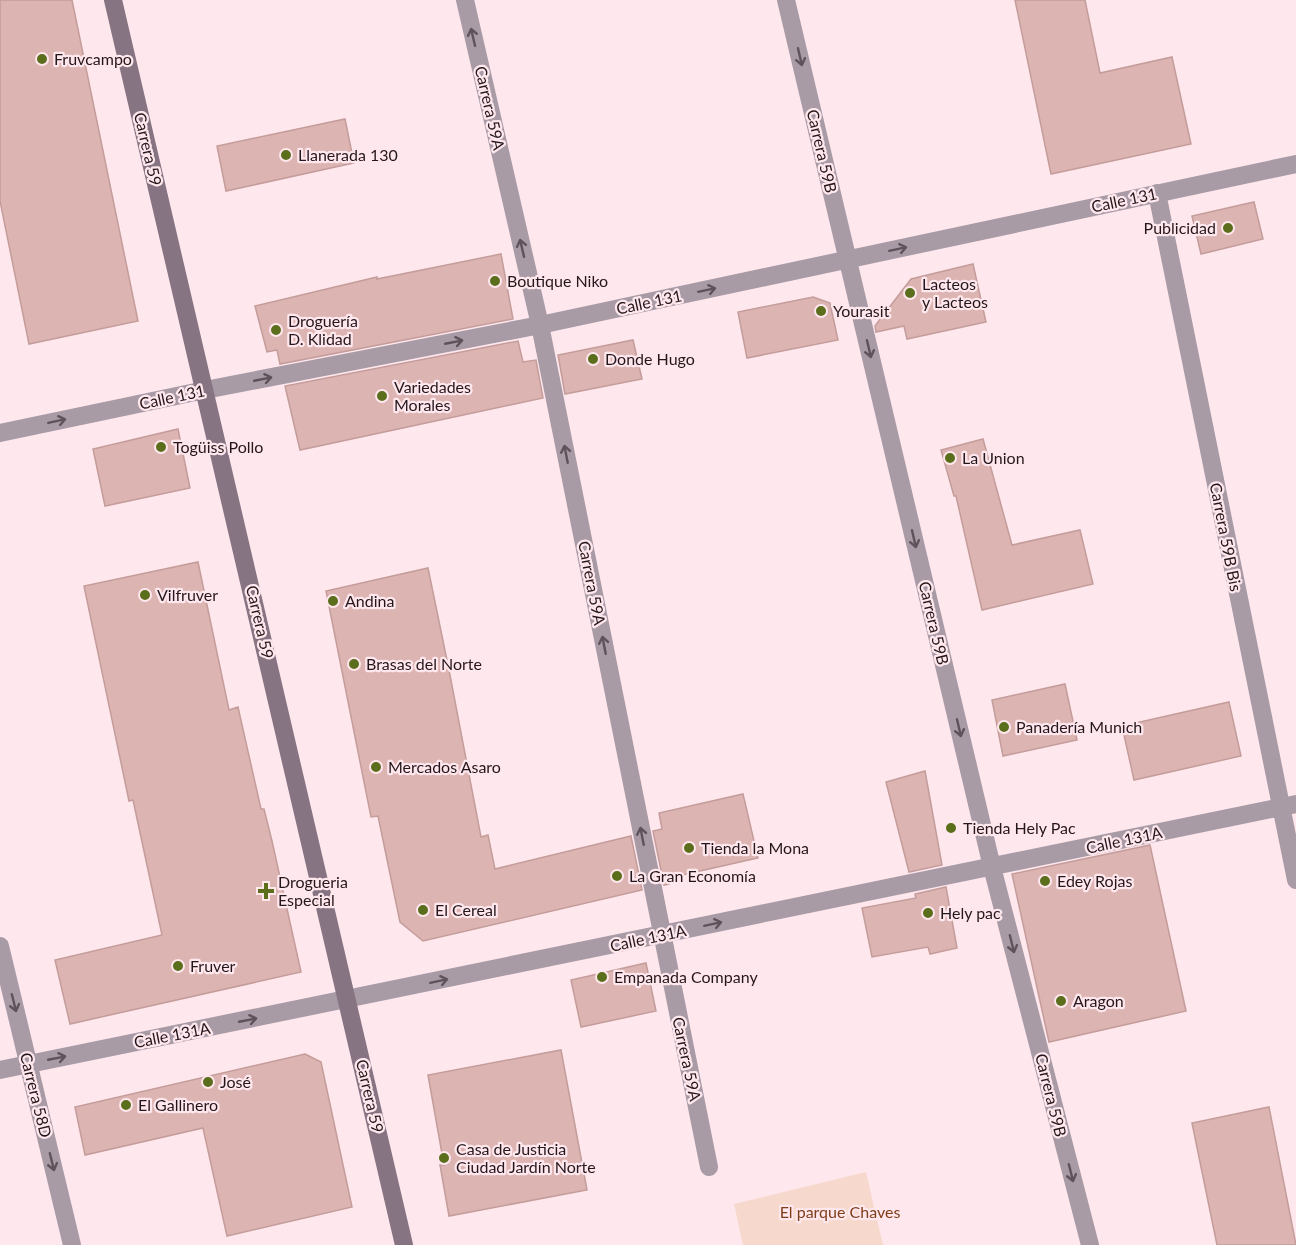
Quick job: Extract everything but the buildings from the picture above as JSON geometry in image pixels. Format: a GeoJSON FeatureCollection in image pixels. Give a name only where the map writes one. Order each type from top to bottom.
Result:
{"type":"FeatureCollection","features":[{"type":"Feature","properties":{"kind":"street","name":"Carrera 59"},"geometry":{"type":"LineString","coordinates":[[113,0],[404,1245]]}},
{"type":"Feature","properties":{"kind":"street","name":"Carrera 59A"},"geometry":{"type":"LineString","coordinates":[[465,0],[540,325],[709,1167]]}},
{"type":"Feature","properties":{"kind":"street","name":"Carrera 59B"},"geometry":{"type":"LineString","coordinates":[[786,0],[992,867],[1090,1245]]}},
{"type":"Feature","properties":{"kind":"street","name":"Calle 131"},"geometry":{"type":"LineString","coordinates":[[0,433],[205,390],[540,325],[1296,164]]}},
{"type":"Feature","properties":{"kind":"street","name":"Carrera 59B Bis"},"geometry":{"type":"LineString","coordinates":[[1157,193],[1289,806],[1296,880]]}},
{"type":"Feature","properties":{"kind":"street","name":"Calle 131A"},"geometry":{"type":"LineString","coordinates":[[0,1070],[1289,806]]}},
{"type":"Feature","properties":{"kind":"street","name":"Carrera 58D"},"geometry":{"type":"LineString","coordinates":[[0,946],[72,1245]]}},
{"type":"Feature","properties":{"kind":"green space","name":"El parque Chaves"},"geometry":{"type":"Polygon","coordinates":[[[866,1172],[883,1245],[743,1245],[734,1204],[866,1172]]]}},
{"type":"Feature","properties":{"kind":"place","name":"Fruvcampo"},"geometry":{"type":"Point","coordinates":[42,59]}},
{"type":"Feature","properties":{"kind":"place","name":"Llanerada 130"},"geometry":{"type":"Point","coordinates":[286,155]}},
{"type":"Feature","properties":{"kind":"place","name":"Publicidad"},"geometry":{"type":"Point","coordinates":[1228,228]}},
{"type":"Feature","properties":{"kind":"place","name":"Boutique Niko"},"geometry":{"type":"Point","coordinates":[495,281]}},
{"type":"Feature","properties":{"kind":"place","name":"Lacteos y Lacteos"},"geometry":{"type":"Point","coordinates":[910,293]}},
{"type":"Feature","properties":{"kind":"place","name":"Yourasit"},"geometry":{"type":"Point","coordinates":[821,311]}},
{"type":"Feature","properties":{"kind":"place","name":"Droguería D. Klidad"},"geometry":{"type":"Point","coordinates":[276,330]}},
{"type":"Feature","properties":{"kind":"place","name":"Donde Hugo"},"geometry":{"type":"Point","coordinates":[593,359]}},
{"type":"Feature","properties":{"kind":"place","name":"Variedades Morales"},"geometry":{"type":"Point","coordinates":[382,396]}},
{"type":"Feature","properties":{"kind":"place","name":"Togüiss Pollo"},"geometry":{"type":"Point","coordinates":[161,447]}},
{"type":"Feature","properties":{"kind":"place","name":"La Union"},"geometry":{"type":"Point","coordinates":[950,458]}},
{"type":"Feature","properties":{"kind":"place","name":"Vilfruver"},"geometry":{"type":"Point","coordinates":[145,595]}},
{"type":"Feature","properties":{"kind":"place","name":"Andina"},"geometry":{"type":"Point","coordinates":[333,601]}},
{"type":"Feature","properties":{"kind":"place","name":"Brasas del Norte"},"geometry":{"type":"Point","coordinates":[354,664]}},
{"type":"Feature","properties":{"kind":"place","name":"Panadería Munich"},"geometry":{"type":"Point","coordinates":[1004,727]}},
{"type":"Feature","properties":{"kind":"place","name":"Mercados Asaro"},"geometry":{"type":"Point","coordinates":[376,767]}},
{"type":"Feature","properties":{"kind":"place","name":"Tienda Hely Pac"},"geometry":{"type":"Point","coordinates":[951,828]}},
{"type":"Feature","properties":{"kind":"place","name":"Tienda la Mona"},"geometry":{"type":"Point","coordinates":[689,848]}},
{"type":"Feature","properties":{"kind":"place","name":"La Gran Economía"},"geometry":{"type":"Point","coordinates":[617,876]}},
{"type":"Feature","properties":{"kind":"place","name":"Edey Rojas"},"geometry":{"type":"Point","coordinates":[1045,881]}},
{"type":"Feature","properties":{"kind":"place","name":"Drogueria Especial"},"geometry":{"type":"Point","coordinates":[266,891]}},
{"type":"Feature","properties":{"kind":"place","name":"El Cereal"},"geometry":{"type":"Point","coordinates":[423,910]}},
{"type":"Feature","properties":{"kind":"place","name":"Hely pac"},"geometry":{"type":"Point","coordinates":[928,913]}},
{"type":"Feature","properties":{"kind":"place","name":"Fruver"},"geometry":{"type":"Point","coordinates":[178,966]}},
{"type":"Feature","properties":{"kind":"place","name":"Empanada Company"},"geometry":{"type":"Point","coordinates":[602,977]}},
{"type":"Feature","properties":{"kind":"place","name":"Aragon"},"geometry":{"type":"Point","coordinates":[1061,1001]}},
{"type":"Feature","properties":{"kind":"place","name":"José"},"geometry":{"type":"Point","coordinates":[208,1082]}},
{"type":"Feature","properties":{"kind":"place","name":"El Gallinero"},"geometry":{"type":"Point","coordinates":[126,1105]}},
{"type":"Feature","properties":{"kind":"place","name":"Casa de Justicia Ciudad Jardín Norte"},"geometry":{"type":"Point","coordinates":[444,1158]}}]}
